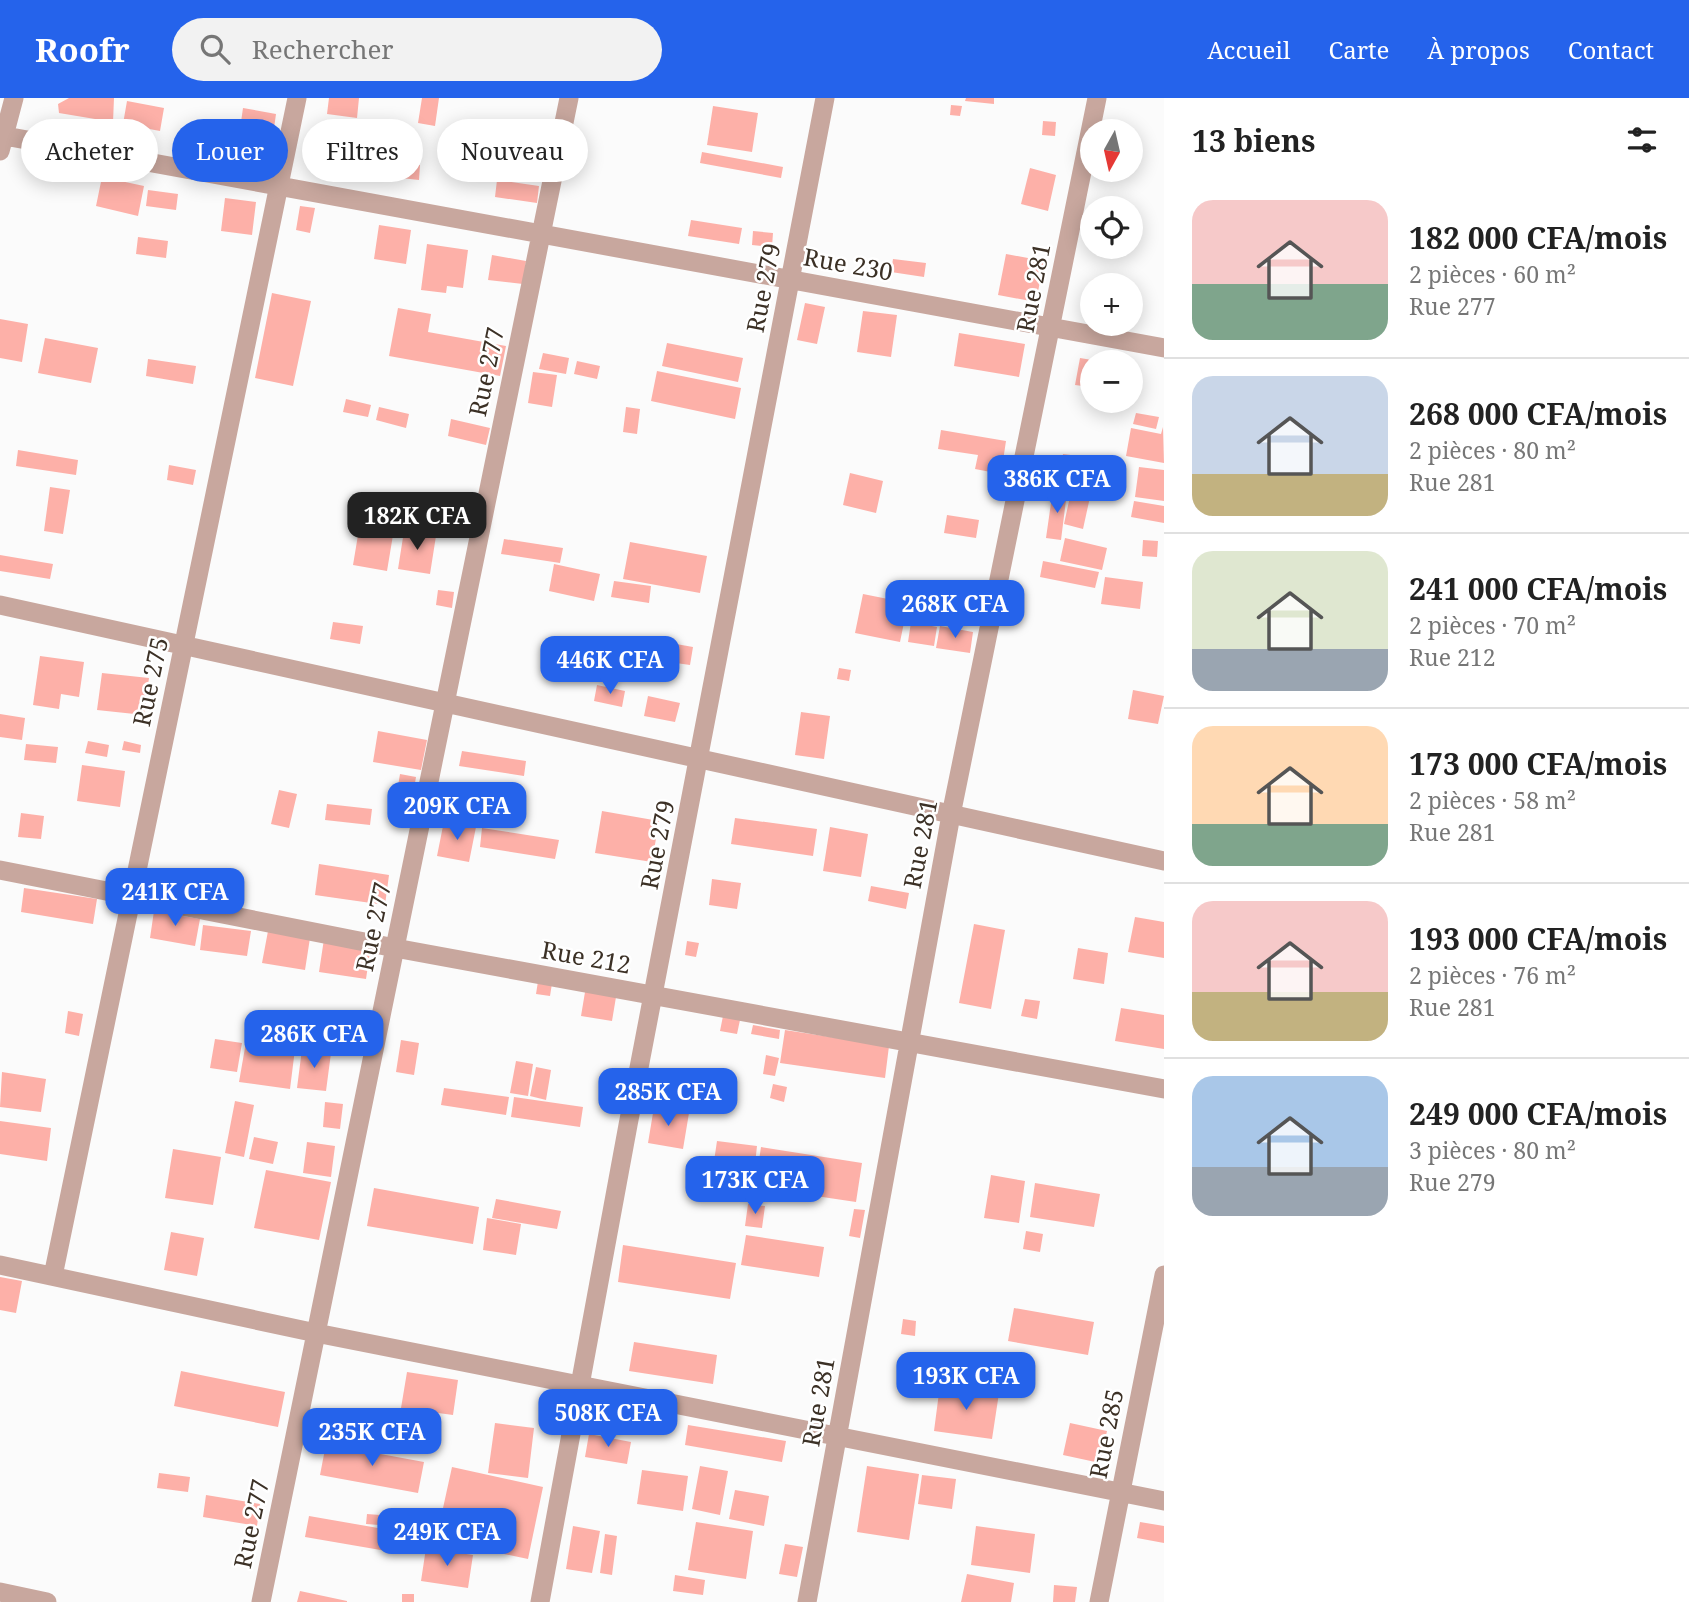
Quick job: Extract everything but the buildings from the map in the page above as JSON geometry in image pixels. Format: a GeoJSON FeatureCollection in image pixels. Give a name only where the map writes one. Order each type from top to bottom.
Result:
{"type":"FeatureCollection","features":[{"type":"Feature","properties":{"kind":"street"},"geometry":{"type":"LineString","coordinates":[[1,141],[14,98]]}},
{"type":"Feature","properties":{"kind":"street","name":"Rue 275"},"geometry":{"type":"LineString","coordinates":[[53,1276],[297,98]]}},
{"type":"Feature","properties":{"kind":"street","name":"Rue 277"},"geometry":{"type":"LineString","coordinates":[[261,1602],[569,98]]}},
{"type":"Feature","properties":{"kind":"street","name":"Rue 279"},"geometry":{"type":"LineString","coordinates":[[540,1602],[825,98]]}},
{"type":"Feature","properties":{"kind":"street","name":"Rue 281"},"geometry":{"type":"LineString","coordinates":[[807,1602],[951,815],[1097,98]]}},
{"type":"Feature","properties":{"kind":"street","name":"Rue 230"},"geometry":{"type":"LineString","coordinates":[[1,141],[279,186],[1164,348]]}},
{"type":"Feature","properties":{"kind":"street"},"geometry":{"type":"LineString","coordinates":[[0,605],[1164,861]]}},
{"type":"Feature","properties":{"kind":"street","name":"Rue 212"},"geometry":{"type":"LineString","coordinates":[[0,870],[395,948],[1164,1088]]}},
{"type":"Feature","properties":{"kind":"street"},"geometry":{"type":"LineString","coordinates":[[0,1265],[316,1333],[1164,1501]]}},
{"type":"Feature","properties":{"kind":"street","name":"Rue 285"},"geometry":{"type":"LineString","coordinates":[[1099,1602],[1164,1275]]}},
{"type":"Feature","properties":{"kind":"street"},"geometry":{"type":"LineString","coordinates":[[0,1592],[47,1602]]}}]}
